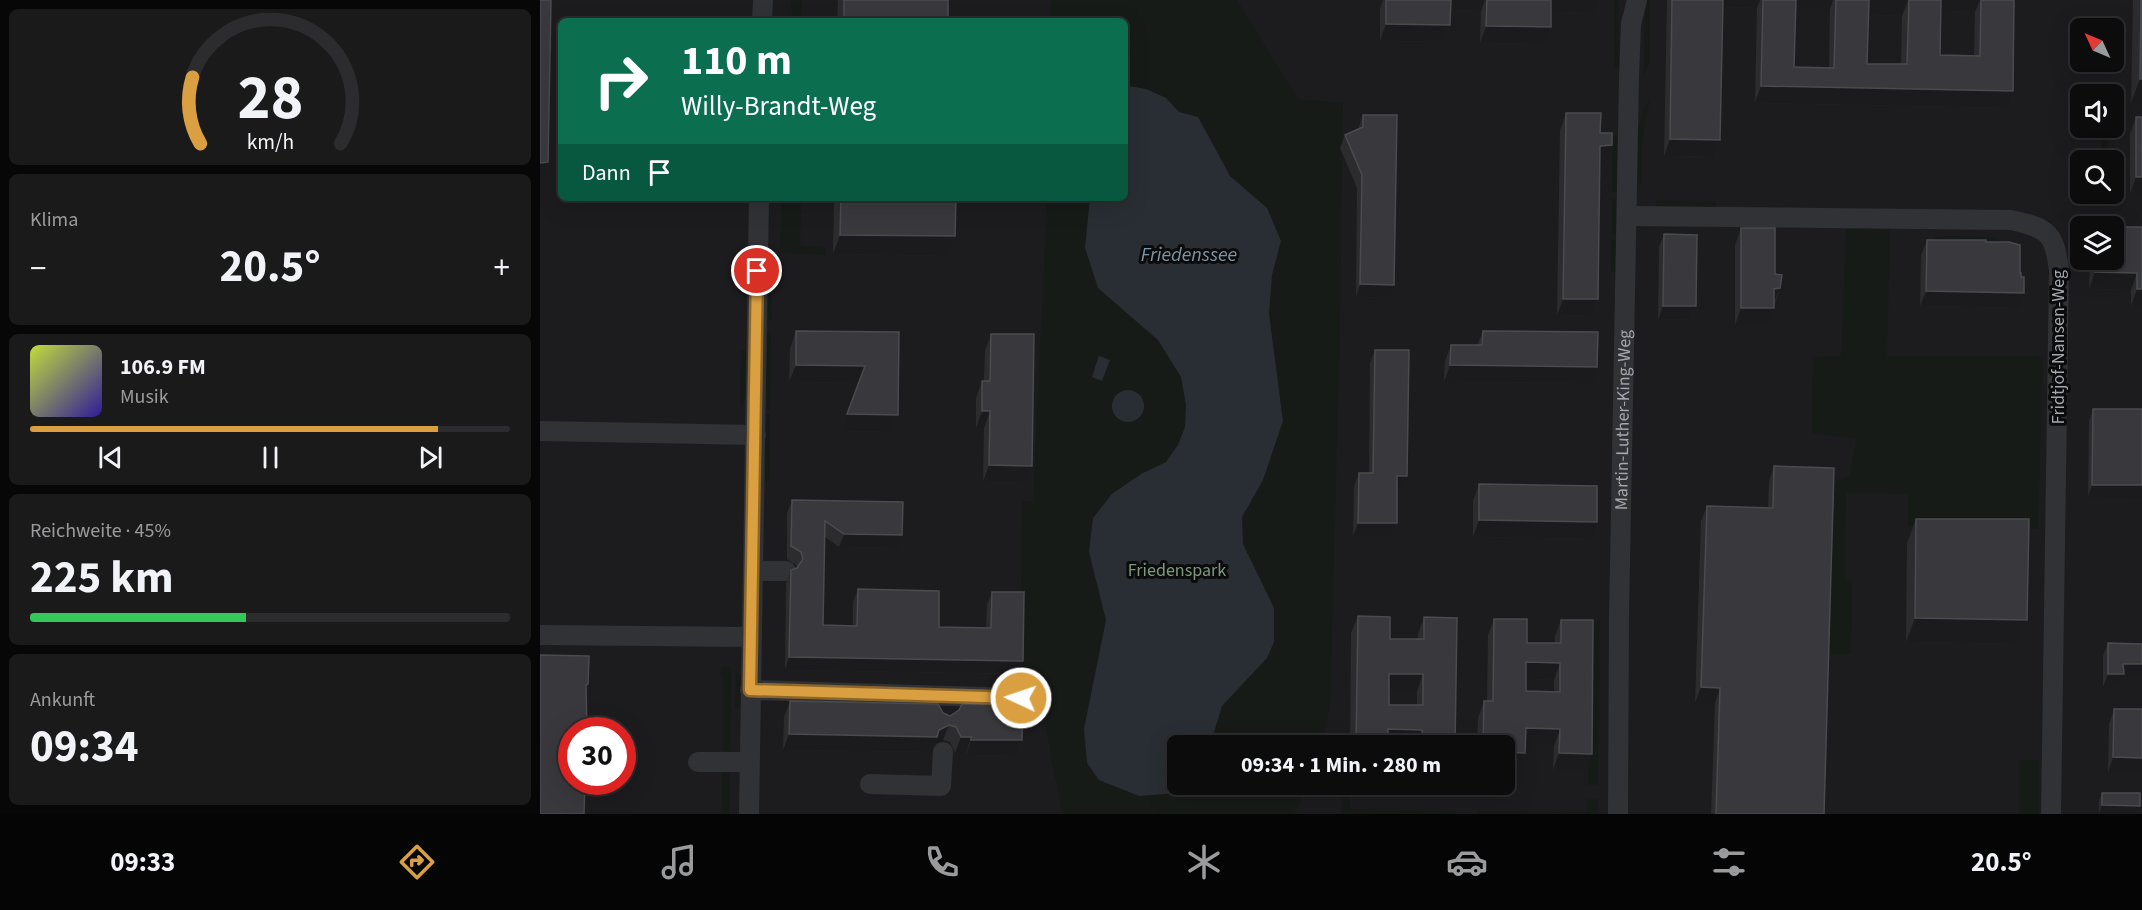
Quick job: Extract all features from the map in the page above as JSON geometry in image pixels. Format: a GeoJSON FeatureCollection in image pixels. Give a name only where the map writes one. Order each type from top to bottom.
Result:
{"type":"FeatureCollection","features":[{"type":"Feature","properties":{"kind":"street"},"geometry":{"type":"LineString","coordinates":[[762,18],[763,0]]}},
{"type":"Feature","properties":{"kind":"street","name":"Martin-Luther-King-Weg"},"geometry":{"type":"LineString","coordinates":[[1626,0],[1631,24]]}},
{"type":"Feature","properties":{"kind":"street","name":"Martin-Luther-King-Weg"},"geometry":{"type":"LineString","coordinates":[[1618,814],[1619,617],[1631,24],[1637,0]]}},
{"type":"Feature","properties":{"kind":"street"},"geometry":{"type":"LineString","coordinates":[[749,814],[759,201]]}},
{"type":"Feature","properties":{"kind":"street","name":"Fridtjof-Nansen-Weg"},"geometry":{"type":"LineString","coordinates":[[1627,216],[2011,220],[2030,224],[2050,236],[2057,251],[2060,271],[2051,814]]}},
{"type":"Feature","properties":{"kind":"street"},"geometry":{"type":"LineString","coordinates":[[540,430],[756,435]]}},
{"type":"Feature","properties":{"kind":"street"},"geometry":{"type":"LineString","coordinates":[[753,571],[786,571]]}},
{"type":"Feature","properties":{"kind":"street"},"geometry":{"type":"LineString","coordinates":[[540,634],[751,637]]}},
{"type":"Feature","properties":{"kind":"street"},"geometry":{"type":"LineString","coordinates":[[750,690],[944,703],[1021,698]]}},
{"type":"Feature","properties":{"kind":"street"},"geometry":{"type":"LineString","coordinates":[[870,784],[941,786],[943,752]]}},
{"type":"Feature","properties":{"kind":"street"},"geometry":{"type":"LineString","coordinates":[[698,762],[749,762]]}},
{"type":"Feature","properties":{"kind":"shaded area"},"geometry":{"type":"Polygon","coordinates":[[[540,0],[2142,0],[2142,814],[540,814],[540,0]]]}},
{"type":"Feature","properties":{"kind":"green space"},"geometry":{"type":"Polygon","coordinates":[[[791,0],[802,0],[802,18],[792,18],[791,0]]]}},
{"type":"Feature","properties":{"kind":"green space","name":"Friedenspark"},"geometry":{"type":"Polygon","coordinates":[[[1051,0],[1237,0],[1298,99],[1343,103],[1340,333],[1330,706],[1323,735],[1167,735],[1167,795],[1304,795],[1294,814],[1062,814],[1035,670],[1020,669],[1022,501],[1033,501],[1047,201],[1128,201],[1128,18],[1051,18],[1051,0]]]}},
{"type":"Feature","properties":{"kind":"green space"},"geometry":{"type":"Polygon","coordinates":[[[1614,0],[1618,0],[1619,68],[1614,68],[1614,0]]]}},
{"type":"Feature","properties":{"kind":"green space"},"geometry":{"type":"Polygon","coordinates":[[[1645,0],[1650,0],[1650,59],[1644,76],[1645,0]]]}},
{"type":"Feature","properties":{"kind":"green space"},"geometry":{"type":"Polygon","coordinates":[[[1650,98],[1642,141],[1641,186],[1635,166],[1636,142],[1641,117],[1650,98]]]}},
{"type":"Feature","properties":{"kind":"green space"},"geometry":{"type":"Polygon","coordinates":[[[1613,136],[1618,137],[1617,192],[1612,192],[1613,136]]]}},
{"type":"Feature","properties":{"kind":"green space"},"geometry":{"type":"Polygon","coordinates":[[[2102,138],[2108,138],[2108,150],[2101,150],[2102,138]]]}},
{"type":"Feature","properties":{"kind":"green space"},"geometry":{"type":"Polygon","coordinates":[[[1612,199],[1617,199],[1617,235],[1612,235],[1612,199]]]}},
{"type":"Feature","properties":{"kind":"green space"},"geometry":{"type":"Polygon","coordinates":[[[1656,200],[1716,202],[1716,207],[1661,206],[1656,205],[1656,200]]]}},
{"type":"Feature","properties":{"kind":"green space"},"geometry":{"type":"Polygon","coordinates":[[[782,201],[801,201],[800,246],[826,247],[825,255],[780,253],[782,201]]]}},
{"type":"Feature","properties":{"kind":"green space"},"geometry":{"type":"Polygon","coordinates":[[[1846,229],[1890,230],[1887,356],[2043,356],[2038,529],[1908,526],[1908,494],[1846,493],[1845,578],[1852,580],[1851,654],[1827,654],[1836,481],[1850,476],[1856,439],[1812,433],[1813,357],[1841,356],[1846,229]]]}},
{"type":"Feature","properties":{"kind":"green space"},"geometry":{"type":"Polygon","coordinates":[[[1935,237],[1991,237],[2001,243],[1933,242],[1935,237]]]}},
{"type":"Feature","properties":{"kind":"green space"},"geometry":{"type":"Polygon","coordinates":[[[1611,240],[1617,240],[1616,272],[1611,271],[1611,240]]]}},
{"type":"Feature","properties":{"kind":"green space"},"geometry":{"type":"Polygon","coordinates":[[[772,276],[771,320],[766,319],[766,277],[772,276]]]}},
{"type":"Feature","properties":{"kind":"green space"},"geometry":{"type":"Polygon","coordinates":[[[767,332],[771,332],[770,410],[765,410],[767,332]]]}},
{"type":"Feature","properties":{"kind":"green space"},"geometry":{"type":"Polygon","coordinates":[[[741,350],[745,350],[746,354],[743,404],[740,403],[741,350]]]}},
{"type":"Feature","properties":{"kind":"green space"},"geometry":{"type":"Polygon","coordinates":[[[770,414],[769,481],[763,481],[765,415],[770,414]]]}},
{"type":"Feature","properties":{"kind":"green space"},"geometry":{"type":"Polygon","coordinates":[[[1590,621],[1600,621],[1598,785],[1588,785],[1590,621]]]}},
{"type":"Feature","properties":{"kind":"green space"},"geometry":{"type":"Polygon","coordinates":[[[721,666],[731,667],[730,751],[723,751],[721,666]]]}},
{"type":"Feature","properties":{"kind":"green space"},"geometry":{"type":"Polygon","coordinates":[[[736,672],[741,675],[740,707],[737,708],[735,707],[736,672]]]}},
{"type":"Feature","properties":{"kind":"green space"},"geometry":{"type":"Polygon","coordinates":[[[2019,760],[2039,760],[2039,814],[2019,814],[2019,760]]]}},
{"type":"Feature","properties":{"kind":"green space"},"geometry":{"type":"Polygon","coordinates":[[[722,773],[730,773],[729,814],[722,814],[722,773]]]}},
{"type":"Feature","properties":{"kind":"green space"},"geometry":{"type":"Polygon","coordinates":[[[1350,795],[1350,809],[1456,811],[1456,814],[1341,814],[1343,797],[1350,795]]]}},
{"type":"Feature","properties":{"kind":"green space"},"geometry":{"type":"Polygon","coordinates":[[[1588,799],[1598,799],[1598,814],[1478,814],[1478,811],[1587,812],[1588,799]]]}},
{"type":"Feature","properties":{"kind":"water","name":"Friedenssee"},"geometry":{"type":"Polygon","coordinates":[[[1128,85],[1146,89],[1166,98],[1179,112],[1198,117],[1230,176],[1267,208],[1281,241],[1272,275],[1269,314],[1283,421],[1263,480],[1242,517],[1243,544],[1274,608],[1274,642],[1267,658],[1222,706],[1213,735],[1167,735],[1167,794],[1139,796],[1099,780],[1087,763],[1084,729],[1106,620],[1089,552],[1093,518],[1112,494],[1141,474],[1166,462],[1178,445],[1185,427],[1186,405],[1181,377],[1158,340],[1098,288],[1085,248],[1090,201],[1128,201],[1128,85]]]}},
{"type":"Feature","properties":{"kind":"water"},"geometry":{"type":"Polygon","coordinates":[[[1099,356],[1110,360],[1102,381],[1092,377],[1099,356]]]}},
{"type":"Feature","properties":{"kind":"water"},"geometry":{"type":"Polygon","coordinates":[[[1128,390],[1140,394],[1144,406],[1140,418],[1128,422],[1116,418],[1112,406],[1116,394],[1128,390]]]}},
{"type":"Feature","properties":{"kind":"building"},"geometry":{"type":"Polygon","coordinates":[[[540,0],[551,0],[548,162],[540,163],[540,0]]]}},
{"type":"Feature","properties":{"kind":"building"},"geometry":{"type":"Polygon","coordinates":[[[844,0],[948,0],[948,18],[844,18],[844,0]]]}},
{"type":"Feature","properties":{"kind":"building"},"geometry":{"type":"Polygon","coordinates":[[[1386,0],[1451,0],[1450,25],[1386,24],[1386,0]]]}},
{"type":"Feature","properties":{"kind":"building"},"geometry":{"type":"Polygon","coordinates":[[[1487,0],[1551,0],[1551,27],[1486,26],[1487,0]]]}},
{"type":"Feature","properties":{"kind":"building"},"geometry":{"type":"Polygon","coordinates":[[[1672,0],[1723,0],[1720,140],[1670,139],[1672,0]]]}},
{"type":"Feature","properties":{"kind":"building"},"geometry":{"type":"Polygon","coordinates":[[[1763,0],[1796,0],[1794,67],[1834,68],[1836,0],[1869,0],[1867,64],[1907,64],[1909,0],[1941,0],[1940,55],[1980,56],[1981,0],[2014,0],[2013,91],[1761,86],[1763,0]]]}},
{"type":"Feature","properties":{"kind":"building"},"geometry":{"type":"Polygon","coordinates":[[[2141,0],[2142,79],[2140,79],[2141,0]]]}},
{"type":"Feature","properties":{"kind":"building"},"geometry":{"type":"Polygon","coordinates":[[[1566,113],[1601,113],[1600,133],[1612,133],[1612,145],[1600,146],[1598,299],[1563,299],[1566,113]]]}},
{"type":"Feature","properties":{"kind":"building"},"geometry":{"type":"Polygon","coordinates":[[[1363,115],[1397,115],[1394,285],[1360,284],[1362,175],[1345,135],[1363,127],[1363,115]]]}},
{"type":"Feature","properties":{"kind":"building"},"geometry":{"type":"Polygon","coordinates":[[[2136,117],[2142,117],[2142,177],[2136,177],[2136,117]]]}},
{"type":"Feature","properties":{"kind":"building"},"geometry":{"type":"Polygon","coordinates":[[[841,201],[956,201],[955,236],[840,235],[841,201]]]}},
{"type":"Feature","properties":{"kind":"building"},"geometry":{"type":"Polygon","coordinates":[[[2124,227],[2142,227],[2142,289],[2137,289],[2137,273],[2095,272],[2095,270],[2124,270],[2124,227]]]}},
{"type":"Feature","properties":{"kind":"building"},"geometry":{"type":"Polygon","coordinates":[[[1741,228],[1775,228],[1775,274],[1782,275],[1780,288],[1774,289],[1774,308],[1741,308],[1741,228]]]}},
{"type":"Feature","properties":{"kind":"building"},"geometry":{"type":"Polygon","coordinates":[[[1664,234],[1697,235],[1696,306],[1663,306],[1664,234]]]}},
{"type":"Feature","properties":{"kind":"building"},"geometry":{"type":"Polygon","coordinates":[[[1927,240],[1986,240],[1986,242],[2009,242],[2020,245],[2020,273],[2021,277],[2024,277],[2024,293],[1926,291],[1927,240]]]}},
{"type":"Feature","properties":{"kind":"building"},"geometry":{"type":"Polygon","coordinates":[[[796,331],[899,332],[898,415],[847,414],[865,366],[796,365],[796,331]]]}},
{"type":"Feature","properties":{"kind":"building"},"geometry":{"type":"Polygon","coordinates":[[[1483,331],[1598,332],[1597,367],[1450,365],[1451,345],[1482,345],[1483,331]]]}},
{"type":"Feature","properties":{"kind":"building"},"geometry":{"type":"Polygon","coordinates":[[[991,334],[1034,334],[1032,466],[989,465],[990,411],[982,411],[982,381],[990,381],[991,334]]]}},
{"type":"Feature","properties":{"kind":"building"},"geometry":{"type":"Polygon","coordinates":[[[1375,350],[1409,350],[1407,476],[1397,476],[1397,523],[1358,523],[1359,473],[1373,473],[1375,350]]]}},
{"type":"Feature","properties":{"kind":"building"},"geometry":{"type":"Polygon","coordinates":[[[2093,409],[2142,409],[2142,485],[2092,485],[2093,409]]]}},
{"type":"Feature","properties":{"kind":"building"},"geometry":{"type":"Polygon","coordinates":[[[1774,466],[1834,468],[1824,814],[1716,814],[1720,688],[1701,687],[1707,506],[1773,508],[1774,466]]]}},
{"type":"Feature","properties":{"kind":"building"},"geometry":{"type":"Polygon","coordinates":[[[1479,484],[1597,486],[1597,522],[1479,520],[1479,484]]]}},
{"type":"Feature","properties":{"kind":"building"},"geometry":{"type":"Polygon","coordinates":[[[792,500],[903,502],[902,535],[844,534],[825,521],[823,625],[857,626],[858,589],[939,591],[939,627],[991,628],[992,592],[1024,592],[1023,661],[789,657],[791,570],[797,568],[803,559],[801,552],[791,546],[792,500]]]}},
{"type":"Feature","properties":{"kind":"building"},"geometry":{"type":"Polygon","coordinates":[[[1916,519],[2029,519],[2027,620],[1915,618],[1916,519]]]}},
{"type":"Feature","properties":{"kind":"building"},"geometry":{"type":"Polygon","coordinates":[[[1358,616],[1390,617],[1390,639],[1424,639],[1424,617],[1457,618],[1455,735],[1422,735],[1422,730],[1388,729],[1388,735],[1356,735],[1358,616]],[[1389,674],[1389,705],[1423,705],[1423,674],[1389,674]]]}},
{"type":"Feature","properties":{"kind":"building"},"geometry":{"type":"Polygon","coordinates":[[[1494,619],[1527,619],[1527,643],[1561,643],[1561,620],[1593,620],[1592,754],[1559,753],[1560,729],[1526,728],[1525,753],[1515,753],[1515,735],[1483,735],[1484,701],[1493,701],[1494,619]],[[1526,662],[1526,691],[1560,692],[1560,663],[1526,662]]]}},
{"type":"Feature","properties":{"kind":"building"},"geometry":{"type":"Polygon","coordinates":[[[2108,643],[2142,644],[2142,664],[2123,664],[2124,674],[2108,674],[2108,643]]]}},
{"type":"Feature","properties":{"kind":"building"},"geometry":{"type":"Polygon","coordinates":[[[540,655],[589,656],[588,684],[586,685],[587,717],[558,717],[558,795],[585,795],[584,814],[540,814],[540,655]]]}},
{"type":"Feature","properties":{"kind":"building"},"geometry":{"type":"Polygon","coordinates":[[[790,701],[938,704],[943,713],[950,716],[959,710],[962,704],[1023,705],[1022,740],[971,740],[971,737],[961,737],[956,727],[949,725],[939,730],[937,737],[789,734],[790,701]]]}},
{"type":"Feature","properties":{"kind":"building"},"geometry":{"type":"Polygon","coordinates":[[[2114,709],[2142,709],[2142,758],[2113,757],[2114,709]]]}},
{"type":"Feature","properties":{"kind":"building"},"geometry":{"type":"Polygon","coordinates":[[[2102,793],[2140,793],[2140,806],[2102,805],[2102,793]]]}},
{"type":"Feature","properties":{"kind":"route"},"geometry":{"type":"LineString","coordinates":[[757,271],[750,690],[1021,698]]}}]}
